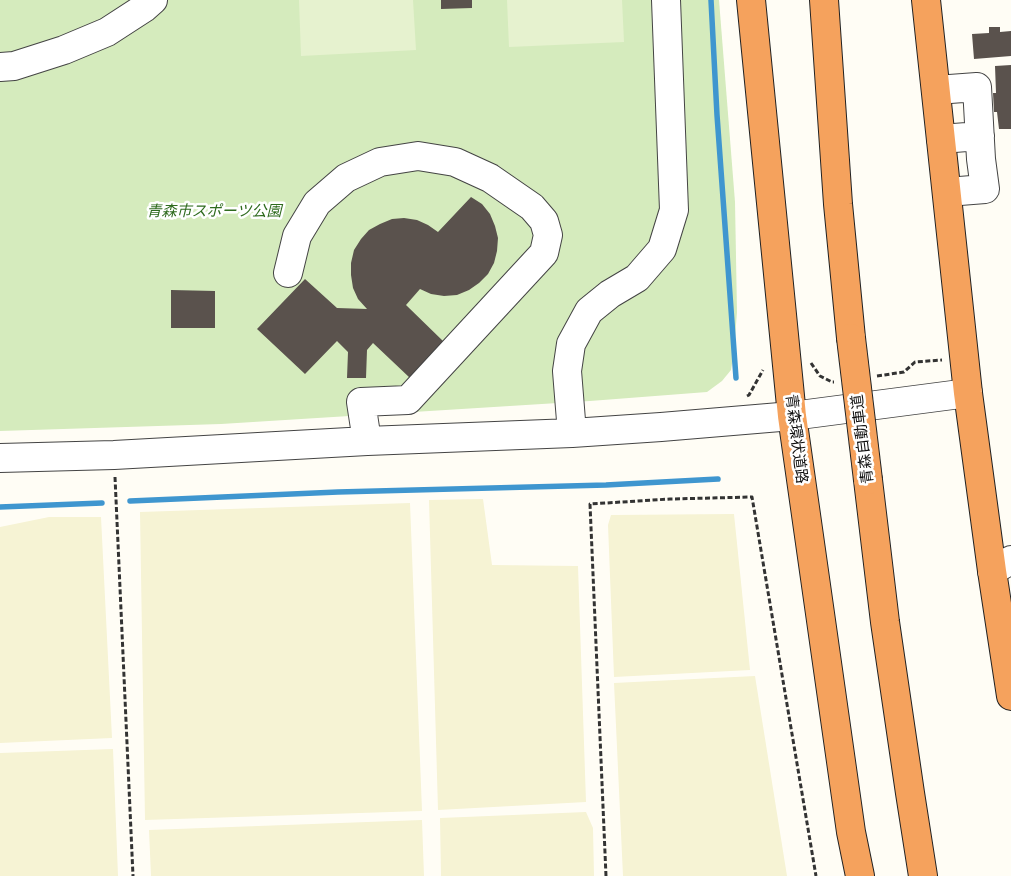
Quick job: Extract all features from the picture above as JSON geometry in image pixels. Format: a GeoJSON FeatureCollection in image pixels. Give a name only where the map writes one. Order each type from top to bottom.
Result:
{"type":"FeatureCollection","features":[{"type":"Feature","properties":{"kind":"highway","name":"青森環状道路"},"geometry":{"type":"LineString","coordinates":[[751,0],[792,416],[851,832],[860,876]]}},
{"type":"Feature","properties":{"kind":"highway","name":"青森自動車道"},"geometry":{"type":"LineString","coordinates":[[824,0],[838,204],[851,338],[885,622],[924,876]]}},
{"type":"Feature","properties":{"kind":"highway"},"geometry":{"type":"LineString","coordinates":[[926,0],[968,393],[1001,565],[1011,696]]}},
{"type":"Feature","properties":{"kind":"street"},"geometry":{"type":"LineString","coordinates":[[0,67],[14,66],[64,50],[107,32],[153,0]]}},
{"type":"Feature","properties":{"kind":"street"},"geometry":{"type":"LineString","coordinates":[[572,433],[567,371],[571,344],[589,311],[610,294],[637,278],[662,248],[674,210],[666,0]]}},
{"type":"Feature","properties":{"kind":"street"},"geometry":{"type":"LineString","coordinates":[[936,90],[976,88],[985,189],[946,192]]}},
{"type":"Feature","properties":{"kind":"street"},"geometry":{"type":"LineString","coordinates":[[941,139],[980,136]]}},
{"type":"Feature","properties":{"kind":"street"},"geometry":{"type":"LineString","coordinates":[[288,273],[297,236],[317,203],[346,178],[380,162],[418,156],[455,162],[490,178],[532,207],[544,221],[548,235],[544,253],[408,400],[361,402],[367,441]]}},
{"type":"Feature","properties":{"kind":"street"},"geometry":{"type":"LineString","coordinates":[[0,458],[114,455],[367,441],[661,428],[792,416],[968,393]]}},
{"type":"Feature","properties":{"kind":"path"},"geometry":{"type":"LineString","coordinates":[[868,377],[904,372],[915,362],[964,358]]}},
{"type":"Feature","properties":{"kind":"path"},"geometry":{"type":"LineString","coordinates":[[739,396],[749,396],[766,365],[787,361],[809,359],[820,376],[832,382],[841,381]]}},
{"type":"Feature","properties":{"kind":"path"},"geometry":{"type":"LineString","coordinates":[[114,455],[132,876]]}},
{"type":"Feature","properties":{"kind":"path"},"geometry":{"type":"LineString","coordinates":[[606,876],[590,504],[670,498],[752,497],[816,876]]}},
{"type":"Feature","properties":{"kind":"shaded area"},"geometry":{"type":"Polygon","coordinates":[[[483,499],[492,565],[578,566],[586,802],[438,810],[429,500],[483,499]]]}},
{"type":"Feature","properties":{"kind":"shaded area"},"geometry":{"type":"Polygon","coordinates":[[[410,503],[422,811],[145,820],[140,512],[410,503]]]}},
{"type":"Feature","properties":{"kind":"shaded area"},"geometry":{"type":"Polygon","coordinates":[[[734,514],[750,670],[614,677],[608,525],[611,515],[734,514]]]}},
{"type":"Feature","properties":{"kind":"shaded area"},"geometry":{"type":"Polygon","coordinates":[[[49,517],[101,517],[112,738],[0,743],[0,527],[49,517]]]}},
{"type":"Feature","properties":{"kind":"shaded area"},"geometry":{"type":"Polygon","coordinates":[[[755,676],[787,876],[623,876],[614,683],[755,676]]]}},
{"type":"Feature","properties":{"kind":"shaded area"},"geometry":{"type":"Polygon","coordinates":[[[113,749],[118,876],[0,876],[0,753],[113,749]]]}},
{"type":"Feature","properties":{"kind":"shaded area"},"geometry":{"type":"Polygon","coordinates":[[[586,812],[593,828],[594,876],[441,876],[440,818],[586,812]]]}},
{"type":"Feature","properties":{"kind":"shaded area"},"geometry":{"type":"Polygon","coordinates":[[[422,820],[424,876],[151,876],[149,830],[422,820]]]}},
{"type":"Feature","properties":{"kind":"green space","name":"青森市スポーツ公園"},"geometry":{"type":"Polygon","coordinates":[[[0,0],[719,0],[735,202],[737,312],[731,370],[722,381],[707,392],[221,424],[0,431],[0,0]]]}},
{"type":"Feature","properties":{"kind":"green space"},"geometry":{"type":"Polygon","coordinates":[[[299,0],[413,0],[416,50],[301,56],[299,0]]]}},
{"type":"Feature","properties":{"kind":"green space"},"geometry":{"type":"Polygon","coordinates":[[[507,0],[622,0],[624,42],[509,47],[507,0]]]}},
{"type":"Feature","properties":{"kind":"building"},"geometry":{"type":"Polygon","coordinates":[[[441,0],[472,0],[472,8],[441,9],[441,0]]]}},
{"type":"Feature","properties":{"kind":"building"},"geometry":{"type":"Polygon","coordinates":[[[989,27],[1000,27],[1000,32],[1011,31],[1011,56],[974,59],[972,34],[989,33],[989,27]]]}},
{"type":"Feature","properties":{"kind":"building"},"geometry":{"type":"Polygon","coordinates":[[[1011,65],[1011,129],[999,129],[997,112],[994,112],[993,93],[996,93],[995,66],[1011,65]]]}},
{"type":"Feature","properties":{"kind":"building"},"geometry":{"type":"Polygon","coordinates":[[[471,197],[482,204],[490,214],[495,226],[498,238],[494,263],[488,274],[469,290],[457,295],[444,296],[431,294],[420,289],[406,305],[444,342],[410,378],[373,343],[367,350],[366,378],[347,378],[348,352],[337,341],[305,374],[257,329],[305,279],[337,308],[367,309],[358,299],[353,288],[351,263],[354,250],[369,230],[392,219],[404,218],[417,220],[438,232],[471,197]]]}},
{"type":"Feature","properties":{"kind":"building"},"geometry":{"type":"Polygon","coordinates":[[[171,290],[215,291],[215,328],[171,328],[171,290]]]}},
{"type":"Feature","properties":{"kind":"waterway"},"geometry":{"type":"LineString","coordinates":[[711,0],[717,115],[736,378]]}},
{"type":"Feature","properties":{"kind":"waterway"},"geometry":{"type":"LineString","coordinates":[[130,501],[338,492],[606,485],[718,479]]}},
{"type":"Feature","properties":{"kind":"waterway"},"geometry":{"type":"LineString","coordinates":[[0,507],[102,503]]}}]}
